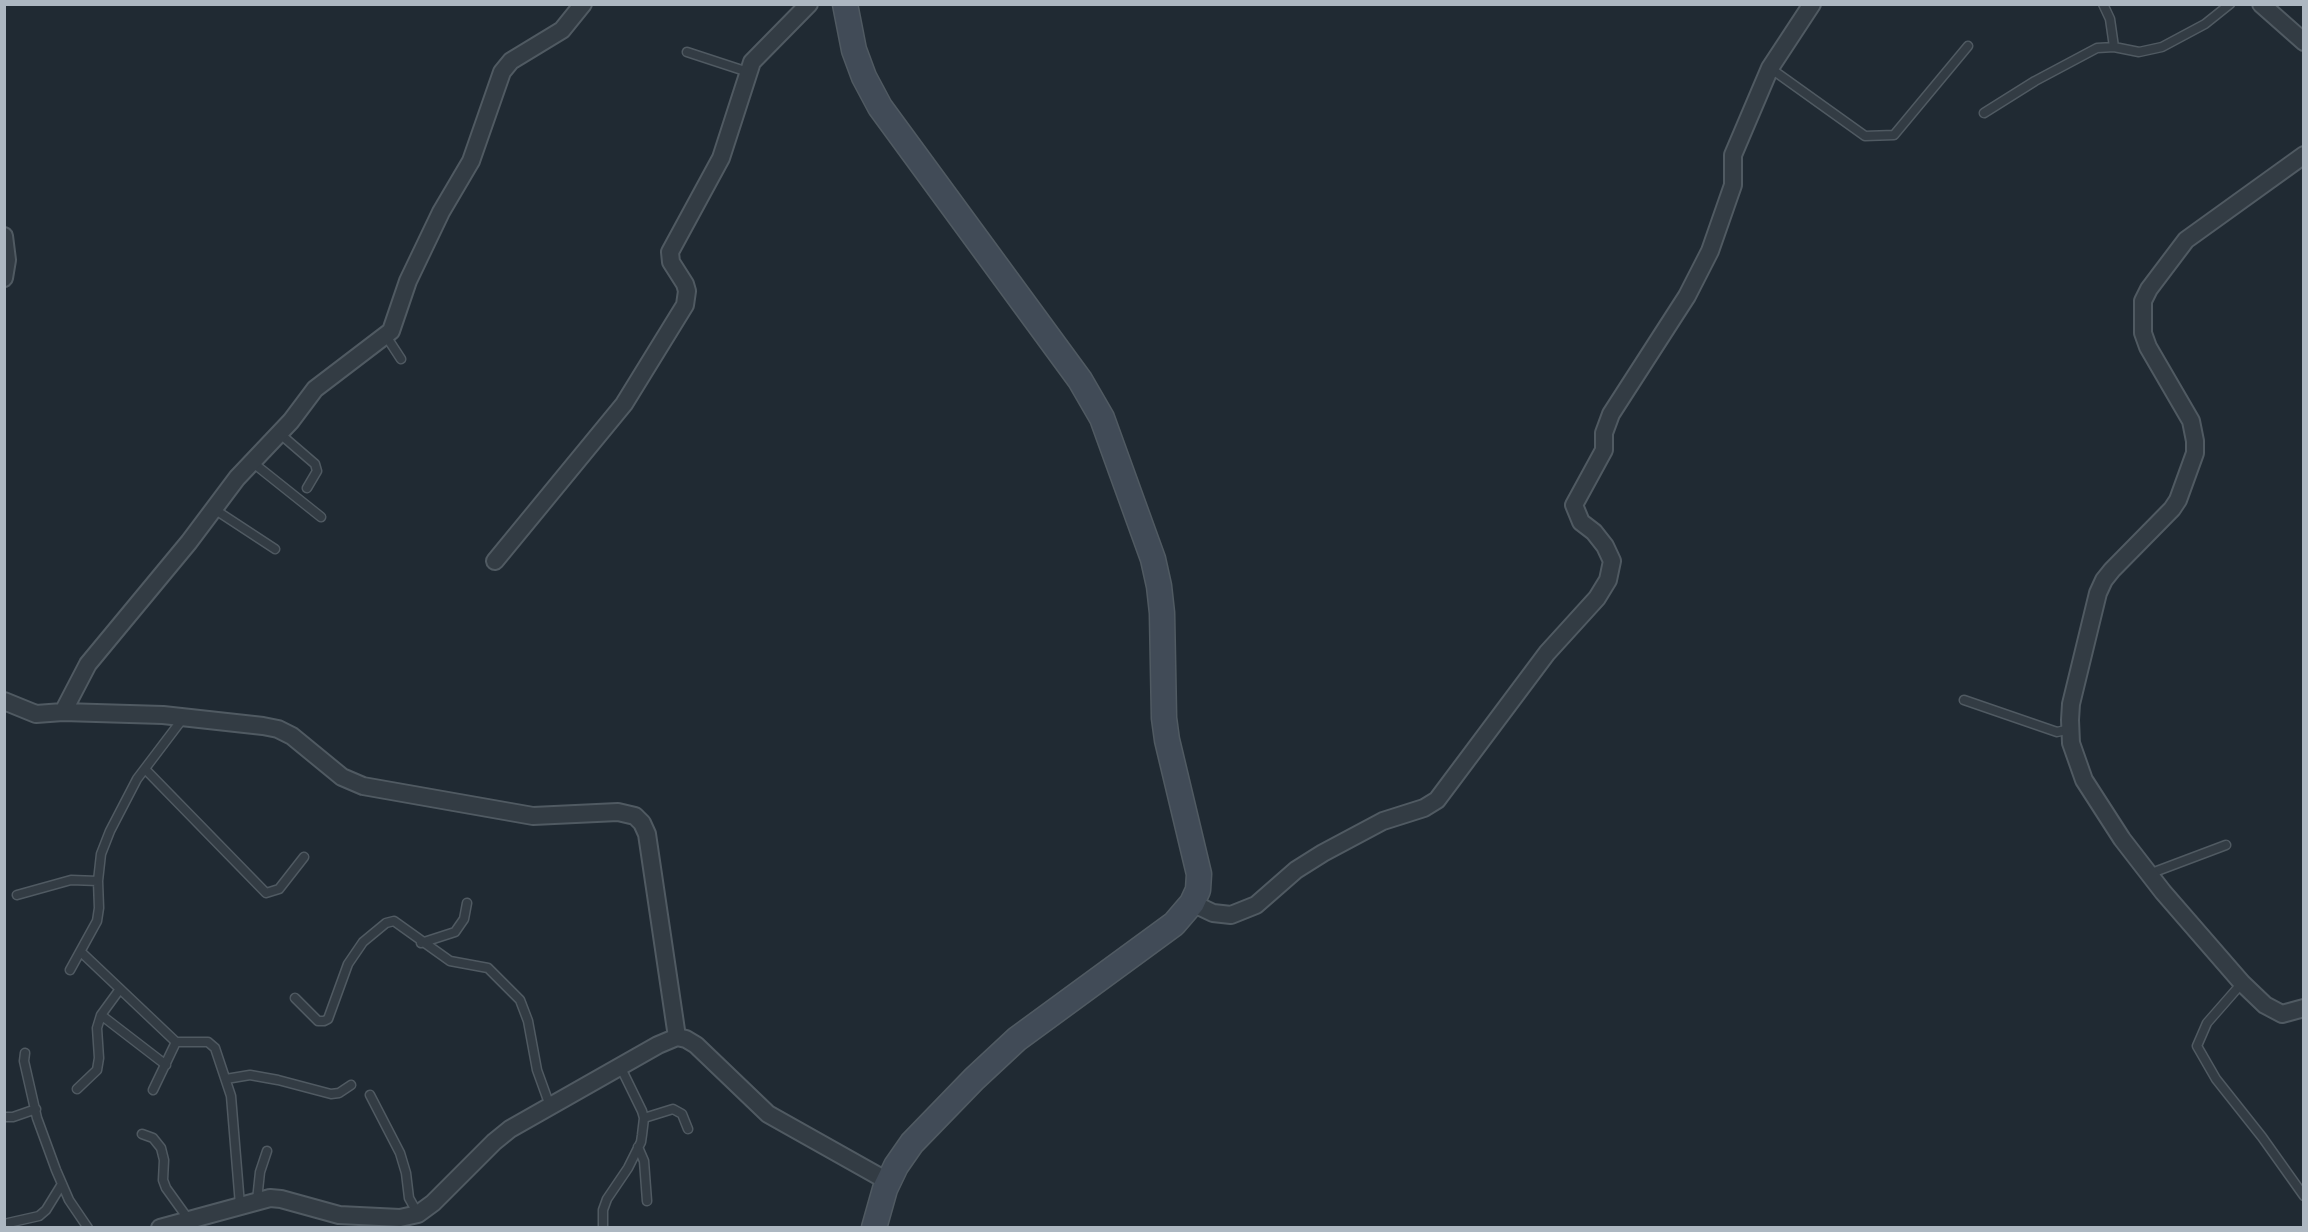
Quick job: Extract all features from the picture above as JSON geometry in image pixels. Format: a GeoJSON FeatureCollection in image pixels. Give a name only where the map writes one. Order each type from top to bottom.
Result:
{"type":"FeatureCollection","features":[{"type":"Feature","properties":{"kind":"street"},"geometry":{"type":"LineString","coordinates":[[63,712],[88,664],[252,462],[315,389],[386,336],[394,324],[408,281],[441,212],[471,161],[502,72],[512,61],[562,30],[583,4]]}},
{"type":"Feature","properties":{"kind":"street"},"geometry":{"type":"LineString","coordinates":[[495,561],[624,404],[685,304],[687,291],[685,284],[671,262],[670,252],[720,158],[752,62],[809,4]]}},
{"type":"Feature","properties":{"kind":"street"},"geometry":{"type":"LineString","coordinates":[[845,4],[854,50],[880,107],[1080,380],[1102,418],[1154,559],[1162,613],[1164,718],[1167,740],[1199,874],[1198,890],[1192,903],[1174,924],[1017,1039],[912,1143],[896,1166],[874,1227]]}},
{"type":"Feature","properties":{"kind":"street"},"geometry":{"type":"LineString","coordinates":[[1192,903],[1213,913],[1231,915],[1256,904],[1296,870],[1323,853],[1383,821],[1424,807],[1437,800],[1547,653],[1597,598],[1608,580],[1612,561],[1605,546],[1594,532],[1581,522],[1574,505],[1604,450],[1604,433],[1611,414],[1687,296],[1710,251],[1733,185],[1733,155],[1770,68],[1812,4]]}},
{"type":"Feature","properties":{"kind":"street"},"geometry":{"type":"LineString","coordinates":[[2261,4],[2304,42]]}},
{"type":"Feature","properties":{"kind":"street"},"geometry":{"type":"LineString","coordinates":[[2304,155],[2186,240],[2149,289],[2143,301],[2141,315],[2143,333],[2148,347],[2191,421],[2195,453],[2178,500],[2172,509],[2112,570],[2098,593],[2071,704],[2070,729],[2071,743],[2084,780],[2122,839],[2149,874],[2242,984],[2275,1012],[2282,1014],[2304,1008]]}},
{"type":"Feature","properties":{"kind":"street"},"geometry":{"type":"LineString","coordinates":[[4,236],[7,260],[4,278]]}},
{"type":"Feature","properties":{"kind":"street"},"geometry":{"type":"LineString","coordinates":[[4,701],[36,714],[63,712],[184,717],[278,729],[292,736],[342,777],[363,786],[533,816],[618,812],[636,816],[647,834],[676,1037]]}},
{"type":"Feature","properties":{"kind":"street"},"geometry":{"type":"LineString","coordinates":[[160,1227],[257,1200],[281,1199],[339,1215],[400,1218],[418,1214],[433,1203],[501,1135],[620,1066],[676,1037],[686,1039],[696,1045],[768,1114],[889,1182]]}},
{"type":"Feature","properties":{"kind":"lane"},"geometry":{"type":"LineString","coordinates":[[2103,4],[2110,19],[2114,47]]}},
{"type":"Feature","properties":{"kind":"lane"},"geometry":{"type":"LineString","coordinates":[[1983,113],[2035,81],[2097,48],[2114,47],[2139,52],[2162,47],[2205,24],[2230,4]]}},
{"type":"Feature","properties":{"kind":"lane"},"geometry":{"type":"LineString","coordinates":[[1770,68],[1865,136],[1894,135],[1968,46]]}},
{"type":"Feature","properties":{"kind":"lane"},"geometry":{"type":"LineString","coordinates":[[687,52],[748,72]]}},
{"type":"Feature","properties":{"kind":"lane"},"geometry":{"type":"LineString","coordinates":[[386,336],[401,359]]}},
{"type":"Feature","properties":{"kind":"lane"},"geometry":{"type":"LineString","coordinates":[[279,433],[315,464],[317,471],[307,488]]}},
{"type":"Feature","properties":{"kind":"lane"},"geometry":{"type":"LineString","coordinates":[[252,462],[321,517]]}},
{"type":"Feature","properties":{"kind":"lane"},"geometry":{"type":"LineString","coordinates":[[214,509],[275,549]]}},
{"type":"Feature","properties":{"kind":"lane"},"geometry":{"type":"LineString","coordinates":[[1965,700],[2057,732],[2070,729]]}},
{"type":"Feature","properties":{"kind":"lane"},"geometry":{"type":"LineString","coordinates":[[70,970],[97,921],[101,854],[110,831],[145,769],[184,717]]}},
{"type":"Feature","properties":{"kind":"lane"},"geometry":{"type":"LineString","coordinates":[[145,769],[266,893],[279,889],[304,857]]}},
{"type":"Feature","properties":{"kind":"lane"},"geometry":{"type":"LineString","coordinates":[[2149,874],[2226,846]]}},
{"type":"Feature","properties":{"kind":"lane"},"geometry":{"type":"LineString","coordinates":[[16,895],[71,880],[98,881]]}},
{"type":"Feature","properties":{"kind":"lane"},"geometry":{"type":"LineString","coordinates":[[421,943],[455,932],[464,920],[467,903]]}},
{"type":"Feature","properties":{"kind":"lane"},"geometry":{"type":"LineString","coordinates":[[295,998],[318,1021],[324,1022],[331,1013],[348,964],[363,942],[387,922],[394,921],[407,928],[421,943],[450,961],[488,968],[520,1000],[528,1021],[537,1070],[550,1106]]}},
{"type":"Feature","properties":{"kind":"lane"},"geometry":{"type":"LineString","coordinates":[[81,952],[176,1042],[208,1041],[215,1048],[231,1096],[240,1205]]}},
{"type":"Feature","properties":{"kind":"lane"},"geometry":{"type":"LineString","coordinates":[[2242,984],[2207,1023],[2197,1046],[2216,1080],[2262,1137],[2304,1196]]}},
{"type":"Feature","properties":{"kind":"lane"},"geometry":{"type":"LineString","coordinates":[[77,1089],[97,1070],[99,1058],[97,1028],[102,1015],[120,989]]}},
{"type":"Feature","properties":{"kind":"lane"},"geometry":{"type":"LineString","coordinates":[[102,1015],[166,1065]]}},
{"type":"Feature","properties":{"kind":"lane"},"geometry":{"type":"LineString","coordinates":[[153,1090],[176,1042]]}},
{"type":"Feature","properties":{"kind":"lane"},"geometry":{"type":"LineString","coordinates":[[25,1053],[24,1061],[36,1109],[62,1184],[69,1200],[88,1227]]}},
{"type":"Feature","properties":{"kind":"lane"},"geometry":{"type":"LineString","coordinates":[[603,1227],[603,1210],[607,1199],[641,1142],[644,1118],[620,1066]]}},
{"type":"Feature","properties":{"kind":"lane"},"geometry":{"type":"LineString","coordinates":[[226,1080],[250,1076],[278,1080],[331,1094],[339,1093],[351,1085]]}},
{"type":"Feature","properties":{"kind":"lane"},"geometry":{"type":"LineString","coordinates":[[370,1095],[400,1153],[406,1173],[409,1198],[418,1214]]}},
{"type":"Feature","properties":{"kind":"lane"},"geometry":{"type":"LineString","coordinates":[[4,1117],[13,1117],[36,1109]]}},
{"type":"Feature","properties":{"kind":"lane"},"geometry":{"type":"LineString","coordinates":[[644,1118],[672,1109],[682,1114],[688,1129]]}},
{"type":"Feature","properties":{"kind":"lane"},"geometry":{"type":"LineString","coordinates":[[142,1134],[153,1138],[161,1148],[164,1160],[163,1180],[166,1188],[189,1220]]}},
{"type":"Feature","properties":{"kind":"lane"},"geometry":{"type":"LineString","coordinates":[[638,1147],[644,1161],[647,1201]]}},
{"type":"Feature","properties":{"kind":"lane"},"geometry":{"type":"LineString","coordinates":[[257,1200],[260,1173],[267,1151]]}},
{"type":"Feature","properties":{"kind":"lane"},"geometry":{"type":"LineString","coordinates":[[8,1223],[39,1216],[46,1210],[62,1184]]}}]}
